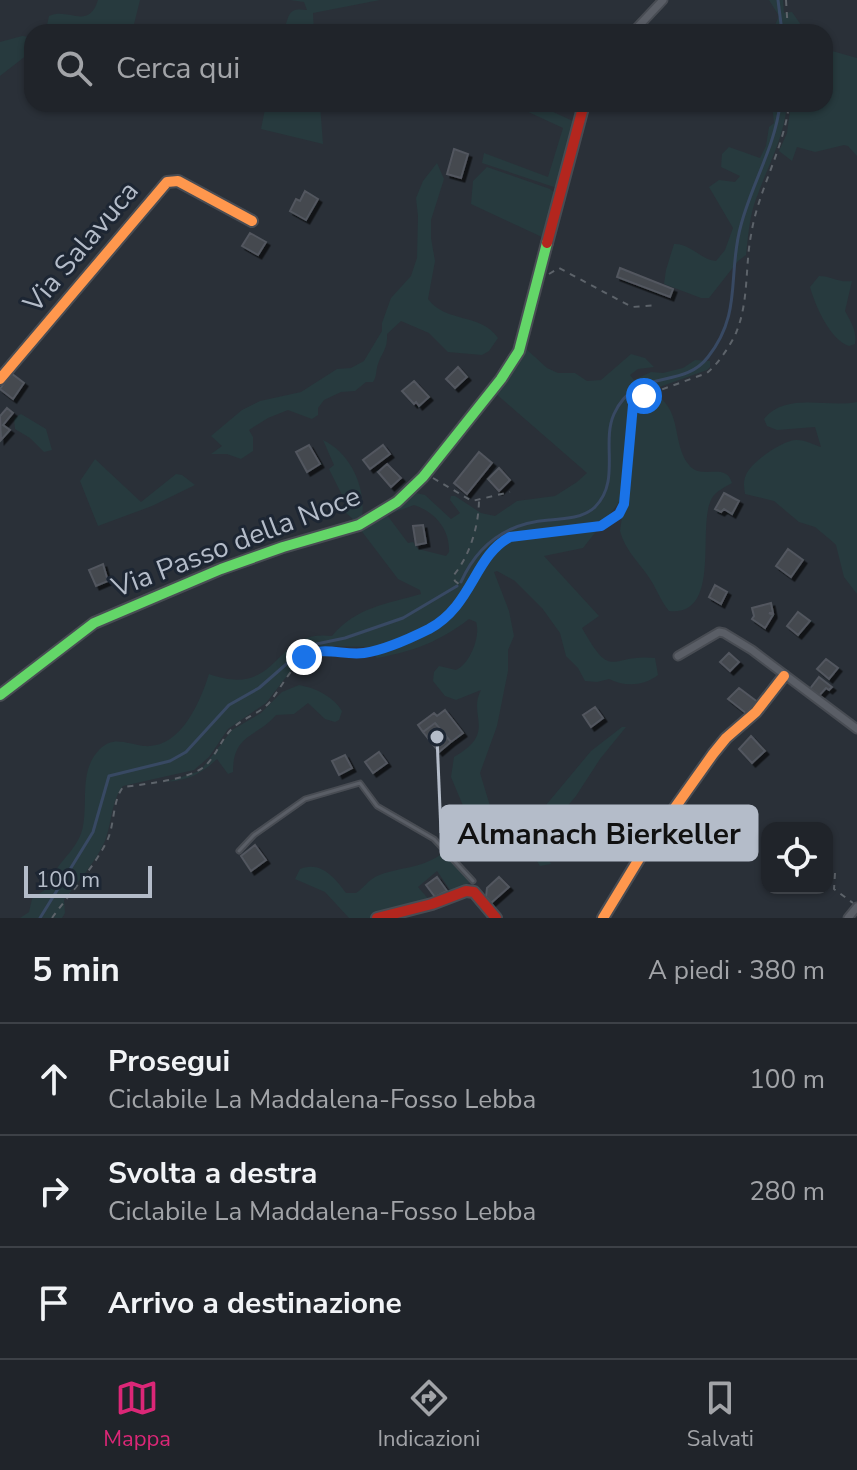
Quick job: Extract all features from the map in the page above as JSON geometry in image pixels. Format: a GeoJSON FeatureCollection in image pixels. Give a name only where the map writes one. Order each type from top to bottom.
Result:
{"type":"FeatureCollection","features":[{"type":"Feature","properties":{"kind":"street"},"geometry":{"type":"LineString","coordinates":[[640,24],[663,0]]}},
{"type":"Feature","properties":{"kind":"street","name":"Via Passo della Noce"},"geometry":{"type":"LineString","coordinates":[[0,695],[94,623],[221,569],[359,525],[397,502],[426,472],[519,351],[582,112]]}},
{"type":"Feature","properties":{"kind":"street","name":"Via Salavuca"},"geometry":{"type":"LineString","coordinates":[[0,379],[167,182],[178,181],[252,221]]}},
{"type":"Feature","properties":{"kind":"street"},"geometry":{"type":"LineString","coordinates":[[678,656],[719,632],[724,633],[752,650],[857,729]]}},
{"type":"Feature","properties":{"kind":"street"},"geometry":{"type":"LineString","coordinates":[[603,918],[642,854],[713,754],[756,712],[784,676]]}},
{"type":"Feature","properties":{"kind":"street"},"geometry":{"type":"LineString","coordinates":[[377,918],[432,904],[474,886],[496,918]]}},
{"type":"Feature","properties":{"kind":"street"},"geometry":{"type":"LineString","coordinates":[[848,918],[857,906]]}},
{"type":"Feature","properties":{"kind":"lane"},"geometry":{"type":"LineString","coordinates":[[239,851],[254,835],[305,799],[360,783],[377,806],[434,839],[474,886]]}},
{"type":"Feature","properties":{"kind":"path"},"geometry":{"type":"LineString","coordinates":[[786,0],[788,24]]}},
{"type":"Feature","properties":{"kind":"path"},"geometry":{"type":"LineString","coordinates":[[52,918],[102,852],[111,832],[116,802],[123,787],[175,778],[205,766],[221,741],[234,727],[261,711],[304,657],[313,652],[366,653],[429,629],[448,616],[502,541],[510,537],[601,526],[619,514],[624,504],[633,405],[644,396],[707,373],[736,334],[744,302],[751,235],[760,198],[787,125],[788,112]]}},
{"type":"Feature","properties":{"kind":"path"},"geometry":{"type":"LineString","coordinates":[[535,287],[540,287],[550,272],[559,268],[632,307],[657,305]]}},
{"type":"Feature","properties":{"kind":"path"},"geometry":{"type":"LineString","coordinates":[[426,472],[472,501],[510,492]]}},
{"type":"Feature","properties":{"kind":"path"},"geometry":{"type":"LineString","coordinates":[[468,591],[453,576],[469,548],[479,516],[479,499]]}},
{"type":"Feature","properties":{"kind":"path"},"geometry":{"type":"LineString","coordinates":[[835,873],[834,889],[857,906]]}},
{"type":"Feature","properties":{"kind":"green space"},"geometry":{"type":"Polygon","coordinates":[[[98,0],[140,0],[134,24],[47,24],[49,16],[83,16],[94,9],[98,0]]]}},
{"type":"Feature","properties":{"kind":"green space"},"geometry":{"type":"Polygon","coordinates":[[[290,0],[380,0],[313,13],[314,24],[286,24],[292,11],[307,10],[304,2],[290,0]]]}},
{"type":"Feature","properties":{"kind":"green space"},"geometry":{"type":"Polygon","coordinates":[[[769,0],[783,0],[784,13],[792,12],[800,24],[776,24],[779,16],[769,0]]]}},
{"type":"Feature","properties":{"kind":"green space"},"geometry":{"type":"Polygon","coordinates":[[[24,36],[24,57],[0,76],[0,42],[24,36]]]}},
{"type":"Feature","properties":{"kind":"green space"},"geometry":{"type":"Polygon","coordinates":[[[833,51],[857,58],[857,156],[844,145],[815,152],[797,147],[792,161],[779,151],[787,133],[790,112],[833,112],[833,51]]]}},
{"type":"Feature","properties":{"kind":"green space"},"geometry":{"type":"Polygon","coordinates":[[[264,112],[321,112],[323,144],[261,129],[264,112]]]}},
{"type":"Feature","properties":{"kind":"green space"},"geometry":{"type":"Polygon","coordinates":[[[528,112],[553,112],[575,122],[557,188],[482,163],[484,153],[548,177],[563,128],[528,112]]]}},
{"type":"Feature","properties":{"kind":"green space"},"geometry":{"type":"Polygon","coordinates":[[[773,112],[786,112],[778,143],[754,205],[746,255],[709,298],[664,284],[674,244],[716,261],[725,250],[733,228],[709,187],[719,180],[735,182],[740,176],[721,167],[722,154],[729,147],[760,158],[766,146],[769,127],[774,123],[773,112]]]}},
{"type":"Feature","properties":{"kind":"green space"},"geometry":{"type":"Polygon","coordinates":[[[437,163],[444,179],[431,220],[435,261],[428,299],[444,312],[491,330],[498,338],[489,351],[482,355],[448,352],[429,333],[401,321],[387,334],[373,382],[366,382],[355,391],[341,392],[324,400],[318,408],[318,415],[312,419],[288,410],[268,418],[249,430],[253,437],[253,451],[241,459],[227,454],[211,454],[222,446],[211,436],[242,410],[260,401],[301,392],[337,369],[351,368],[364,361],[382,331],[391,298],[411,276],[417,258],[416,198],[423,181],[437,163]]]}},
{"type":"Feature","properties":{"kind":"green space"},"geometry":{"type":"Polygon","coordinates":[[[487,167],[550,189],[557,195],[544,238],[471,204],[473,181],[487,167]]]}},
{"type":"Feature","properties":{"kind":"green space"},"geometry":{"type":"Polygon","coordinates":[[[819,276],[852,281],[845,311],[854,331],[855,344],[849,346],[842,342],[824,321],[810,287],[819,276]]]}},
{"type":"Feature","properties":{"kind":"green space"},"geometry":{"type":"Polygon","coordinates":[[[524,347],[547,368],[558,373],[575,373],[587,381],[601,380],[631,354],[645,358],[654,367],[638,369],[630,375],[634,380],[651,372],[663,373],[683,368],[695,360],[710,361],[707,370],[651,390],[634,401],[626,430],[621,500],[583,548],[544,556],[599,616],[582,628],[600,655],[613,662],[655,658],[658,675],[634,684],[609,679],[585,681],[566,656],[560,633],[542,608],[515,581],[494,572],[509,611],[514,636],[508,650],[508,671],[497,726],[480,773],[498,832],[493,840],[482,837],[474,830],[451,777],[454,757],[475,740],[478,732],[477,708],[481,690],[456,700],[445,696],[433,681],[434,672],[439,666],[456,670],[470,656],[476,642],[477,628],[476,622],[469,619],[426,644],[377,658],[369,647],[323,646],[309,651],[266,703],[228,729],[209,757],[194,770],[123,786],[116,798],[105,841],[92,864],[64,900],[65,913],[62,918],[20,918],[29,912],[32,899],[48,887],[54,873],[79,839],[83,826],[86,777],[93,758],[104,745],[126,742],[157,745],[168,740],[187,722],[209,674],[232,680],[250,678],[264,671],[298,642],[312,636],[332,636],[341,626],[362,613],[421,594],[420,590],[398,579],[360,529],[412,492],[425,495],[451,519],[460,513],[450,500],[451,496],[481,513],[495,516],[517,501],[555,496],[587,473],[494,392],[524,347]],[[414,505],[387,515],[408,543],[413,542],[418,549],[446,556],[449,544],[444,529],[435,517],[414,505]]]}},
{"type":"Feature","properties":{"kind":"green space"},"geometry":{"type":"Polygon","coordinates":[[[658,396],[671,411],[680,448],[689,465],[700,471],[724,473],[732,483],[712,498],[708,511],[705,567],[696,600],[686,609],[669,611],[628,549],[620,531],[638,408],[658,396]]]}},
{"type":"Feature","properties":{"kind":"green space"},"geometry":{"type":"Polygon","coordinates":[[[857,402],[857,594],[844,577],[833,542],[815,527],[799,522],[774,501],[745,494],[744,484],[754,464],[784,443],[800,440],[821,447],[815,427],[777,430],[767,426],[764,419],[773,411],[795,403],[857,402]]]}},
{"type":"Feature","properties":{"kind":"green space"},"geometry":{"type":"Polygon","coordinates":[[[21,414],[46,429],[52,450],[44,452],[15,429],[14,418],[21,414]]]}},
{"type":"Feature","properties":{"kind":"green space"},"geometry":{"type":"Polygon","coordinates":[[[323,440],[349,462],[362,495],[362,517],[354,520],[344,511],[344,499],[329,469],[334,465],[323,440]]]}},
{"type":"Feature","properties":{"kind":"green space"},"geometry":{"type":"Polygon","coordinates":[[[95,459],[141,502],[176,474],[195,485],[152,506],[98,526],[80,481],[95,459]]]}},
{"type":"Feature","properties":{"kind":"green space"},"geometry":{"type":"Polygon","coordinates":[[[299,685],[318,691],[334,701],[342,711],[339,720],[325,719],[308,703],[294,714],[276,715],[241,743],[233,772],[228,774],[217,759],[193,776],[166,782],[200,771],[232,730],[261,713],[282,692],[299,685]]]}},
{"type":"Feature","properties":{"kind":"green space"},"geometry":{"type":"Polygon","coordinates":[[[626,727],[549,828],[544,851],[551,864],[540,866],[513,838],[546,805],[591,751],[626,727]]]}},
{"type":"Feature","properties":{"kind":"green space"},"geometry":{"type":"Polygon","coordinates":[[[442,848],[469,878],[469,883],[453,894],[437,871],[418,887],[431,902],[371,918],[349,918],[325,892],[295,879],[300,869],[314,867],[332,876],[346,893],[356,893],[377,876],[432,860],[440,855],[442,848]]]}},
{"type":"Feature","properties":{"kind":"building"},"geometry":{"type":"Polygon","coordinates":[[[454,149],[468,154],[461,178],[447,174],[454,149]]]}},
{"type":"Feature","properties":{"kind":"building"},"geometry":{"type":"Polygon","coordinates":[[[305,191],[318,199],[306,220],[290,211],[305,191]]]}},
{"type":"Feature","properties":{"kind":"building"},"geometry":{"type":"Polygon","coordinates":[[[250,233],[266,242],[258,255],[242,246],[250,233]]]}},
{"type":"Feature","properties":{"kind":"building"},"geometry":{"type":"Polygon","coordinates":[[[620,268],[673,289],[670,297],[617,277],[620,268]]]}},
{"type":"Feature","properties":{"kind":"building"},"geometry":{"type":"Polygon","coordinates":[[[458,367],[467,377],[455,388],[446,379],[458,367]]]}},
{"type":"Feature","properties":{"kind":"building"},"geometry":{"type":"Polygon","coordinates":[[[11,373],[24,383],[13,399],[0,389],[11,373]]]}},
{"type":"Feature","properties":{"kind":"building"},"geometry":{"type":"Polygon","coordinates":[[[414,381],[429,397],[419,406],[402,391],[414,381]]]}},
{"type":"Feature","properties":{"kind":"building"},"geometry":{"type":"Polygon","coordinates":[[[7,408],[13,413],[3,425],[10,430],[1,440],[0,416],[7,408]]]}},
{"type":"Feature","properties":{"kind":"building"},"geometry":{"type":"Polygon","coordinates":[[[309,445],[320,464],[307,472],[296,452],[309,445]]]}},
{"type":"Feature","properties":{"kind":"building"},"geometry":{"type":"Polygon","coordinates":[[[383,445],[390,454],[370,469],[363,460],[383,445]]]}},
{"type":"Feature","properties":{"kind":"building"},"geometry":{"type":"Polygon","coordinates":[[[479,452],[492,463],[467,494],[454,483],[479,452]]]}},
{"type":"Feature","properties":{"kind":"building"},"geometry":{"type":"Polygon","coordinates":[[[387,464],[401,478],[391,487],[378,472],[387,464]]]}},
{"type":"Feature","properties":{"kind":"building"},"geometry":{"type":"Polygon","coordinates":[[[499,468],[510,480],[499,491],[488,479],[499,468]]]}},
{"type":"Feature","properties":{"kind":"building"},"geometry":{"type":"Polygon","coordinates":[[[724,493],[739,501],[732,514],[724,509],[721,512],[715,509],[724,493]]]}},
{"type":"Feature","properties":{"kind":"building"},"geometry":{"type":"Polygon","coordinates":[[[423,525],[426,543],[416,545],[413,526],[423,525]]]}},
{"type":"Feature","properties":{"kind":"building"},"geometry":{"type":"Polygon","coordinates":[[[788,549],[803,560],[791,577],[776,566],[788,549]]]}},
{"type":"Feature","properties":{"kind":"building"},"geometry":{"type":"Polygon","coordinates":[[[103,564],[108,581],[96,586],[89,570],[103,564]]]}},
{"type":"Feature","properties":{"kind":"building"},"geometry":{"type":"Polygon","coordinates":[[[715,585],[727,592],[721,604],[709,597],[715,585]]]}},
{"type":"Feature","properties":{"kind":"building"},"geometry":{"type":"Polygon","coordinates":[[[771,603],[773,613],[769,613],[773,615],[765,628],[752,619],[752,608],[771,603]]]}},
{"type":"Feature","properties":{"kind":"building"},"geometry":{"type":"Polygon","coordinates":[[[798,612],[810,621],[798,635],[787,626],[798,612]]]}},
{"type":"Feature","properties":{"kind":"building"},"geometry":{"type":"Polygon","coordinates":[[[729,653],[739,662],[730,671],[720,662],[729,653]]]}},
{"type":"Feature","properties":{"kind":"building"},"geometry":{"type":"Polygon","coordinates":[[[826,659],[838,668],[829,679],[817,669],[826,659]]]}},
{"type":"Feature","properties":{"kind":"building"},"geometry":{"type":"Polygon","coordinates":[[[819,677],[832,687],[829,690],[826,688],[818,697],[809,690],[819,677]]]}},
{"type":"Feature","properties":{"kind":"building"},"geometry":{"type":"Polygon","coordinates":[[[739,688],[759,703],[747,714],[728,699],[739,688]]]}},
{"type":"Feature","properties":{"kind":"building"},"geometry":{"type":"Polygon","coordinates":[[[595,707],[603,718],[591,727],[583,715],[595,707]]]}},
{"type":"Feature","properties":{"kind":"building"},"geometry":{"type":"Polygon","coordinates":[[[445,710],[463,733],[451,742],[435,723],[423,732],[418,725],[434,713],[437,716],[445,710]]]}},
{"type":"Feature","properties":{"kind":"building"},"geometry":{"type":"Polygon","coordinates":[[[435,723],[451,742],[439,752],[423,732],[435,723]]]}},
{"type":"Feature","properties":{"kind":"building"},"geometry":{"type":"Polygon","coordinates":[[[751,736],[765,751],[752,763],[739,749],[751,736]]]}},
{"type":"Feature","properties":{"kind":"building"},"geometry":{"type":"Polygon","coordinates":[[[379,752],[387,763],[373,773],[365,762],[379,752]]]}},
{"type":"Feature","properties":{"kind":"building"},"geometry":{"type":"Polygon","coordinates":[[[345,755],[352,768],[339,775],[332,761],[345,755]]]}},
{"type":"Feature","properties":{"kind":"building"},"geometry":{"type":"Polygon","coordinates":[[[255,845],[266,860],[251,871],[241,856],[255,845]]]}},
{"type":"Feature","properties":{"kind":"building"},"geometry":{"type":"Polygon","coordinates":[[[437,877],[447,891],[435,897],[426,885],[437,877]]]}},
{"type":"Feature","properties":{"kind":"building"},"geometry":{"type":"Polygon","coordinates":[[[499,877],[509,887],[491,903],[486,897],[487,888],[499,877]]]}},
{"type":"Feature","properties":{"kind":"waterway"},"geometry":{"type":"LineString","coordinates":[[778,0],[781,24]]}},
{"type":"Feature","properties":{"kind":"waterway"},"geometry":{"type":"LineString","coordinates":[[461,582],[485,546],[507,531],[534,522],[580,516],[595,507],[607,486],[611,425],[623,399],[647,384],[685,374],[697,367],[719,341],[730,309],[741,225],[778,112]]}},
{"type":"Feature","properties":{"kind":"waterway"},"geometry":{"type":"LineString","coordinates":[[40,918],[93,832],[109,776],[170,761],[186,752],[229,705],[259,688],[307,646],[345,638],[403,618],[457,586]]}},
{"type":"Feature","properties":{"kind":"traffic: fast"},"geometry":{"type":"LineString","coordinates":[[0,695],[94,623],[221,569],[359,525],[397,502],[423,477],[501,379],[519,351],[547,243]]}},
{"type":"Feature","properties":{"kind":"traffic: slow"},"geometry":{"type":"LineString","coordinates":[[0,379],[167,182],[178,181],[252,221]]}},
{"type":"Feature","properties":{"kind":"traffic: slow"},"geometry":{"type":"LineString","coordinates":[[603,918],[642,854],[713,754],[756,712],[784,676]]}},
{"type":"Feature","properties":{"kind":"traffic: jam"},"geometry":{"type":"LineString","coordinates":[[547,243],[582,112]]}},
{"type":"Feature","properties":{"kind":"traffic: jam"},"geometry":{"type":"LineString","coordinates":[[377,918],[432,904],[466,891],[474,892],[496,918]]}},
{"type":"Feature","properties":{"kind":"place","name":"Almanach Bierkeller"},"geometry":{"type":"Point","coordinates":[437,737]}},
{"type":"Feature","properties":{"kind":"route"},"geometry":{"type":"LineString","coordinates":[[304,657],[318,650],[366,653],[429,629],[460,604],[487,558],[502,541],[510,537],[587,529],[612,521],[624,504],[633,405],[644,396]]}}]}
